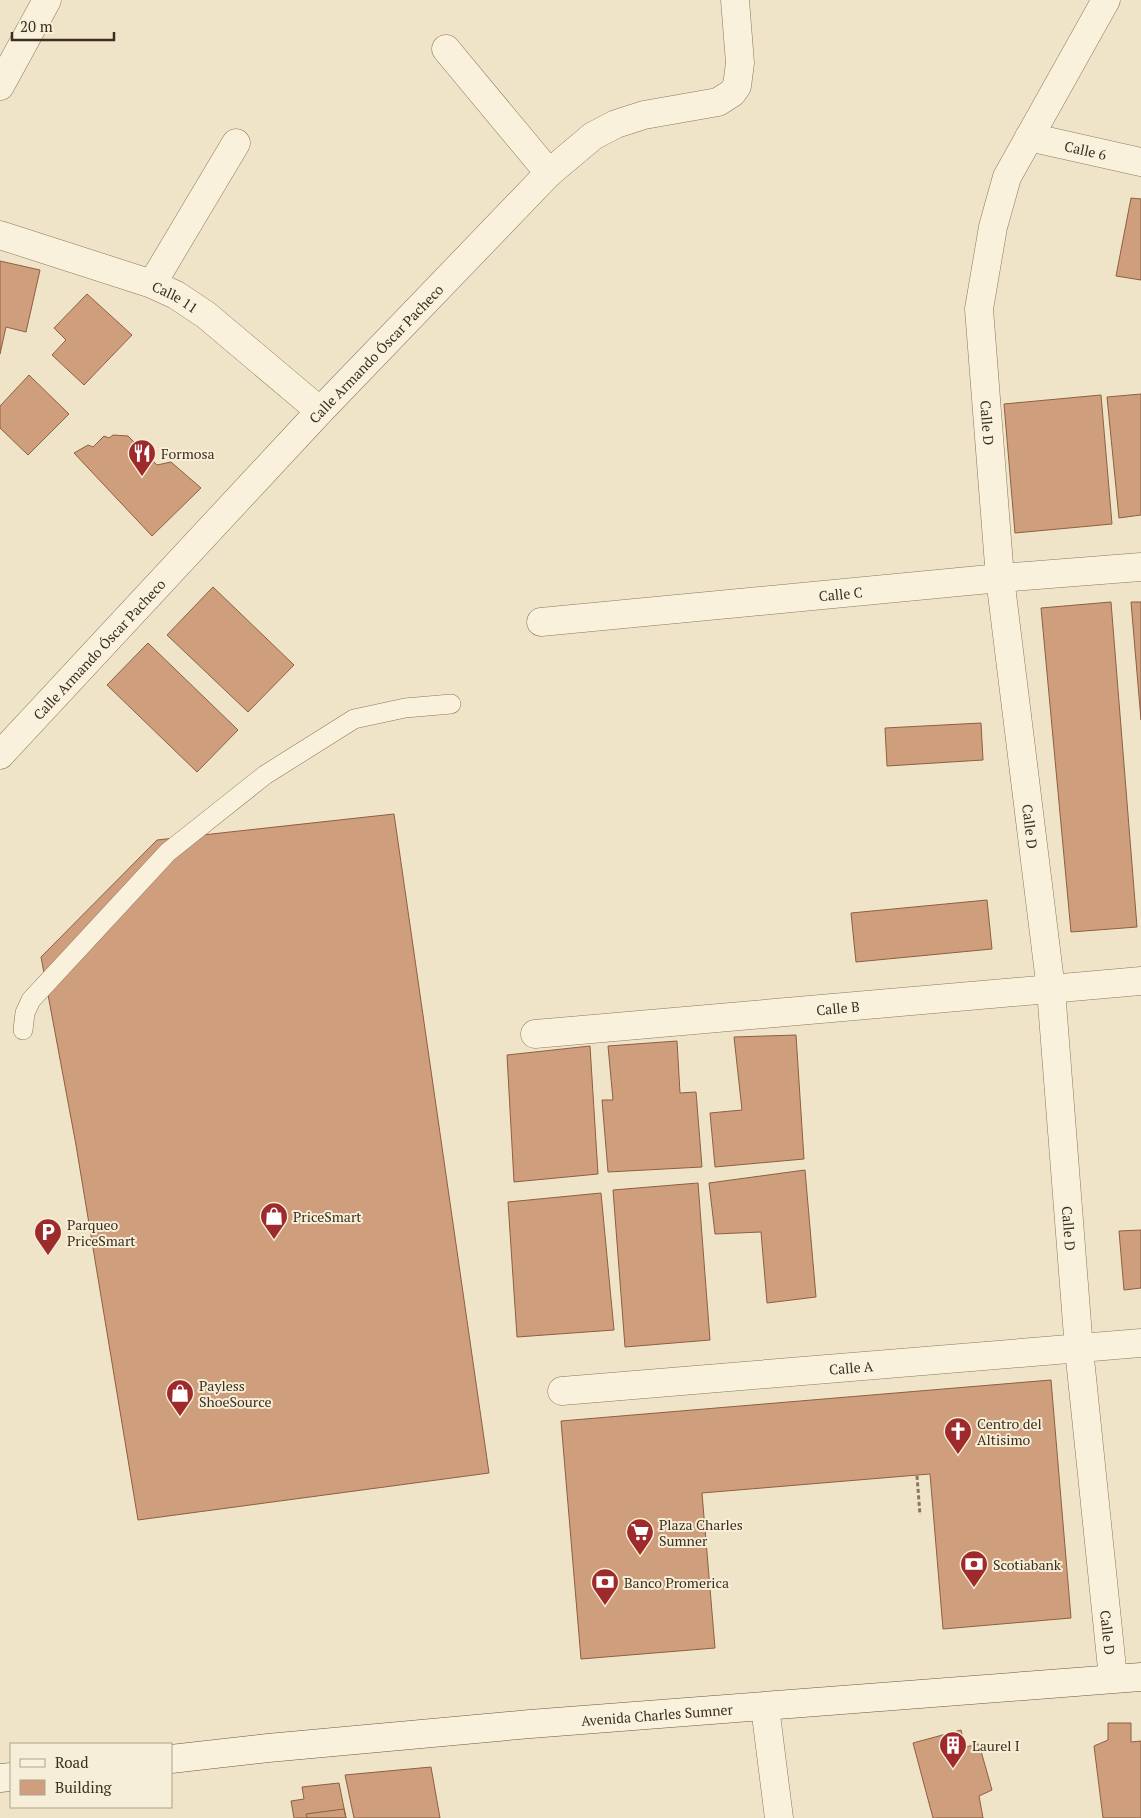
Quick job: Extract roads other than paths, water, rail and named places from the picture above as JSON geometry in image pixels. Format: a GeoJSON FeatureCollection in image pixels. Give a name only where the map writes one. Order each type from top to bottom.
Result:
{"type":"FeatureCollection","features":[{"type":"Feature","properties":{"kind":"street"},"geometry":{"type":"LineString","coordinates":[[0,86],[47,0]]}},
{"type":"Feature","properties":{"kind":"street","name":"Calle Armando Óscar Pacheco"},"geometry":{"type":"LineString","coordinates":[[0,755],[320,411],[550,172],[593,136],[616,124],[644,115],[718,102],[732,93],[737,86],[740,63],[735,0]]}},
{"type":"Feature","properties":{"kind":"street","name":"Calle D"},"geometry":{"type":"LineString","coordinates":[[1106,0],[1007,177],[993,227],[979,309],[1000,578],[1051,990],[1079,1348],[1112,1678]]}},
{"type":"Feature","properties":{"kind":"street"},"geometry":{"type":"LineString","coordinates":[[446,49],[550,172]]}},
{"type":"Feature","properties":{"kind":"street","name":"Calle 6"},"geometry":{"type":"LineString","coordinates":[[1029,137],[1141,162]]}},
{"type":"Feature","properties":{"kind":"street"},"geometry":{"type":"LineString","coordinates":[[152,284],[236,143]]}},
{"type":"Feature","properties":{"kind":"street","name":"Calle 11"},"geometry":{"type":"LineString","coordinates":[[0,235],[152,284],[176,295],[206,315],[320,411]]}},
{"type":"Feature","properties":{"kind":"street","name":"Calle C"},"geometry":{"type":"LineString","coordinates":[[542,622],[1000,578],[1141,567]]}},
{"type":"Feature","properties":{"kind":"street","name":"Calle B"},"geometry":{"type":"LineString","coordinates":[[535,1034],[1141,982]]}},
{"type":"Feature","properties":{"kind":"street","name":"Calle A"},"geometry":{"type":"LineString","coordinates":[[562,1391],[1141,1343]]}},
{"type":"Feature","properties":{"kind":"street","name":"Avenida Charles Sumner"},"geometry":{"type":"LineString","coordinates":[[172,1759],[268,1748],[530,1724],[1141,1677]]}},
{"type":"Feature","properties":{"kind":"street"},"geometry":{"type":"LineString","coordinates":[[766,1707],[780,1818]]}},
{"type":"Feature","properties":{"kind":"lane"},"geometry":{"type":"LineString","coordinates":[[23,1030],[25,1013],[31,1000],[168,852],[265,775],[354,719],[405,708],[451,704]]}},
{"type":"Feature","properties":{"kind":"place","name":"Formosa"},"geometry":{"type":"Point","coordinates":[142,477]}},
{"type":"Feature","properties":{"kind":"place","name":"PriceSmart"},"geometry":{"type":"Point","coordinates":[274,1240]}},
{"type":"Feature","properties":{"kind":"place","name":"Parqueo PriceSmart"},"geometry":{"type":"Point","coordinates":[48,1256]}},
{"type":"Feature","properties":{"kind":"place","name":"Payless ShoeSource"},"geometry":{"type":"Point","coordinates":[180,1417]}},
{"type":"Feature","properties":{"kind":"place","name":"Centro del Altisimo"},"geometry":{"type":"Point","coordinates":[958,1455]}},
{"type":"Feature","properties":{"kind":"place","name":"Plaza Charles Sumner"},"geometry":{"type":"Point","coordinates":[640,1556]}},
{"type":"Feature","properties":{"kind":"place","name":"Scotiabank"},"geometry":{"type":"Point","coordinates":[974,1588]}},
{"type":"Feature","properties":{"kind":"place","name":"Banco Promerica"},"geometry":{"type":"Point","coordinates":[605,1606]}},
{"type":"Feature","properties":{"kind":"place","name":"Laurel I"},"geometry":{"type":"Point","coordinates":[953,1769]}}]}
